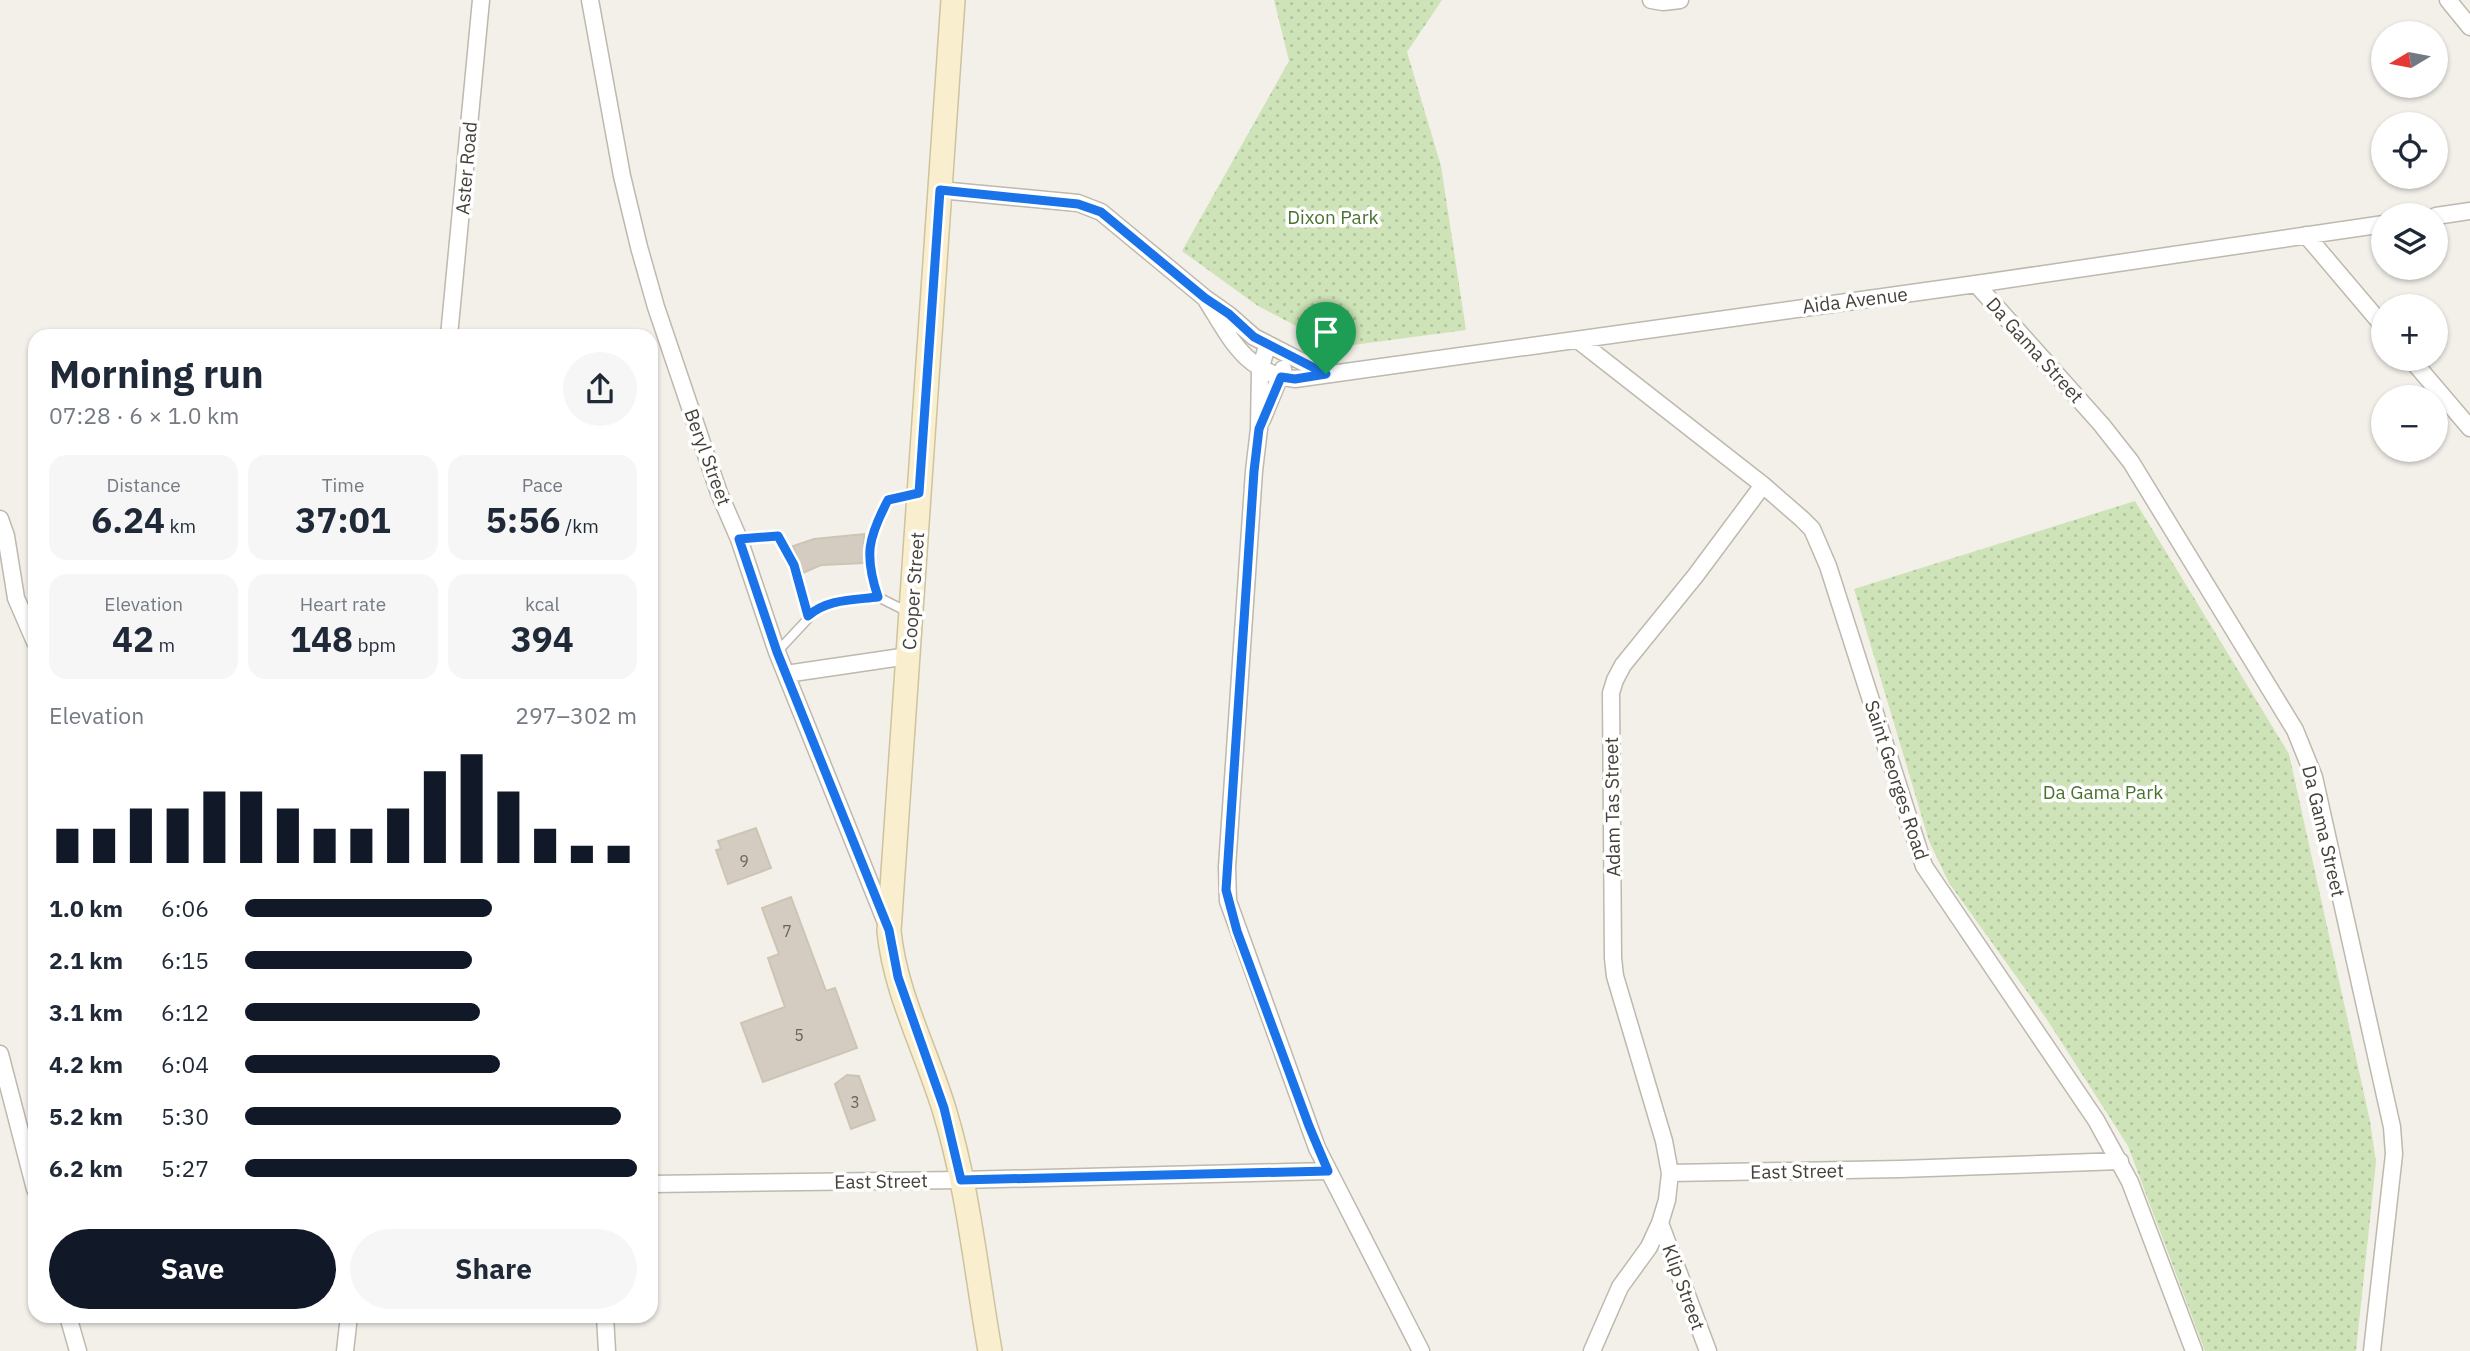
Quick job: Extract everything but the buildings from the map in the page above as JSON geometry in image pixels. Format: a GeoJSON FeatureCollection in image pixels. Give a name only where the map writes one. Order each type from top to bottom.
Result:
{"type":"FeatureCollection","features":[{"type":"Feature","properties":{"kind":"main road","name":"Cooper Street"},"geometry":{"type":"LineString","coordinates":[[889,930],[953,0]]}},
{"type":"Feature","properties":{"kind":"main road","name":"Beryl Street"},"geometry":{"type":"LineString","coordinates":[[889,930],[898,977],[944,1108],[961,1180],[990,1351]]}},
{"type":"Feature","properties":{"kind":"street","name":"Aster Road"},"geometry":{"type":"LineString","coordinates":[[450,329],[481,0]]}},
{"type":"Feature","properties":{"kind":"street","name":"Beryl Street"},"geometry":{"type":"LineString","coordinates":[[590,0],[622,176],[656,307],[719,493],[739,539],[777,652],[889,930]]}},
{"type":"Feature","properties":{"kind":"street"},"geometry":{"type":"LineString","coordinates":[[1651,0],[1680,0]]}},
{"type":"Feature","properties":{"kind":"street"},"geometry":{"type":"LineString","coordinates":[[2448,0],[2470,27]]}},
{"type":"Feature","properties":{"kind":"street","name":"Aida Avenue"},"geometry":{"type":"LineString","coordinates":[[940,190],[1078,204],[1101,212],[1267,346],[1326,374]]}},
{"type":"Feature","properties":{"kind":"street"},"geometry":{"type":"LineString","coordinates":[[2448,214],[2470,211]]}},
{"type":"Feature","properties":{"kind":"street","name":"Aida Avenue"},"geometry":{"type":"LineString","coordinates":[[1205,298],[1239,349],[1260,370],[1295,379],[1579,341],[2371,226]]}},
{"type":"Feature","properties":{"kind":"street"},"geometry":{"type":"LineString","coordinates":[[2306,235],[2371,312]]}},
{"type":"Feature","properties":{"kind":"street","name":"Da Gama Street"},"geometry":{"type":"LineString","coordinates":[[1976,284],[2101,424],[2131,462],[2295,730],[2305,752],[2314,777],[2392,1127],[2394,1154],[2372,1351]]}},
{"type":"Feature","properties":{"kind":"street","name":"Saint Georges Road"},"geometry":{"type":"LineString","coordinates":[[1579,341],[1763,485],[1812,529],[1821,547],[1924,866],[2096,1120],[2120,1161],[2146,1220],[2194,1351]]}},
{"type":"Feature","properties":{"kind":"street"},"geometry":{"type":"LineString","coordinates":[[1267,346],[1260,370],[1259,429],[1226,890],[1247,957],[1328,1171],[1421,1351]]}},
{"type":"Feature","properties":{"kind":"street"},"geometry":{"type":"LineString","coordinates":[[1259,429],[1281,377],[1287,354]]}},
{"type":"Feature","properties":{"kind":"street"},"geometry":{"type":"LineString","coordinates":[[2421,371],[2470,428]]}},
{"type":"Feature","properties":{"kind":"street","name":"Adam Tas Street"},"geometry":{"type":"LineString","coordinates":[[1670,1172],[1664,1141],[1615,976],[1611,693],[1623,665],[1696,575],[1763,485]]}},
{"type":"Feature","properties":{"kind":"street"},"geometry":{"type":"LineString","coordinates":[[0,519],[6,536],[16,598],[28,626]]}},
{"type":"Feature","properties":{"kind":"street"},"geometry":{"type":"LineString","coordinates":[[786,674],[908,656]]}},
{"type":"Feature","properties":{"kind":"street"},"geometry":{"type":"LineString","coordinates":[[0,1054],[28,1162]]}},
{"type":"Feature","properties":{"kind":"street","name":"East Street"},"geometry":{"type":"LineString","coordinates":[[1670,1172],[1901,1169],[2120,1161]]}},
{"type":"Feature","properties":{"kind":"street","name":"East Street"},"geometry":{"type":"LineString","coordinates":[[658,1184],[1328,1171]]}},
{"type":"Feature","properties":{"kind":"street"},"geometry":{"type":"LineString","coordinates":[[1592,1351],[1620,1287],[1649,1247],[1660,1223],[1667,1200],[1670,1172]]}},
{"type":"Feature","properties":{"kind":"street","name":"Klip Street"},"geometry":{"type":"LineString","coordinates":[[1660,1223],[1708,1351]]}},
{"type":"Feature","properties":{"kind":"street"},"geometry":{"type":"LineString","coordinates":[[70,1323],[78,1351]]}},
{"type":"Feature","properties":{"kind":"street"},"geometry":{"type":"LineString","coordinates":[[345,1351],[348,1323]]}},
{"type":"Feature","properties":{"kind":"street"},"geometry":{"type":"LineString","coordinates":[[605,1323],[607,1351]]}},
{"type":"Feature","properties":{"kind":"lane"},"geometry":{"type":"LineString","coordinates":[[878,597],[871,576],[869,547],[873,528],[888,500],[919,493]]}},
{"type":"Feature","properties":{"kind":"lane"},"geometry":{"type":"LineString","coordinates":[[739,539],[778,536],[794,565],[808,616]]}},
{"type":"Feature","properties":{"kind":"lane"},"geometry":{"type":"LineString","coordinates":[[777,652],[808,616],[830,603],[878,597],[912,614]]}},
{"type":"Feature","properties":{"kind":"green space","name":"Dixon Park"},"geometry":{"type":"Polygon","coordinates":[[[1274,0],[1442,0],[1407,52],[1441,166],[1466,330],[1353,345],[1329,343],[1258,306],[1182,251],[1289,61],[1274,0]]]}},
{"type":"Feature","properties":{"kind":"green space","name":"Da Gama Park"},"geometry":{"type":"Polygon","coordinates":[[[2135,501],[2289,754],[2370,1121],[2376,1162],[2356,1351],[2205,1351],[2128,1146],[2046,1018],[1949,883],[1929,841],[1854,589],[2135,501]]]}},
{"type":"Feature","properties":{"kind":"route"},"geometry":{"type":"LineString","coordinates":[[940,190],[1042,199],[1078,204],[1101,212],[1254,337],[1326,374],[1295,379],[1281,377],[1259,429],[1226,890],[1237,931],[1328,1171],[961,1180],[944,1108],[898,977],[889,930],[777,652],[739,539],[778,536],[794,565],[808,616],[830,603],[878,597],[871,576],[869,547],[873,528],[888,500],[919,493],[940,190]]}}]}
